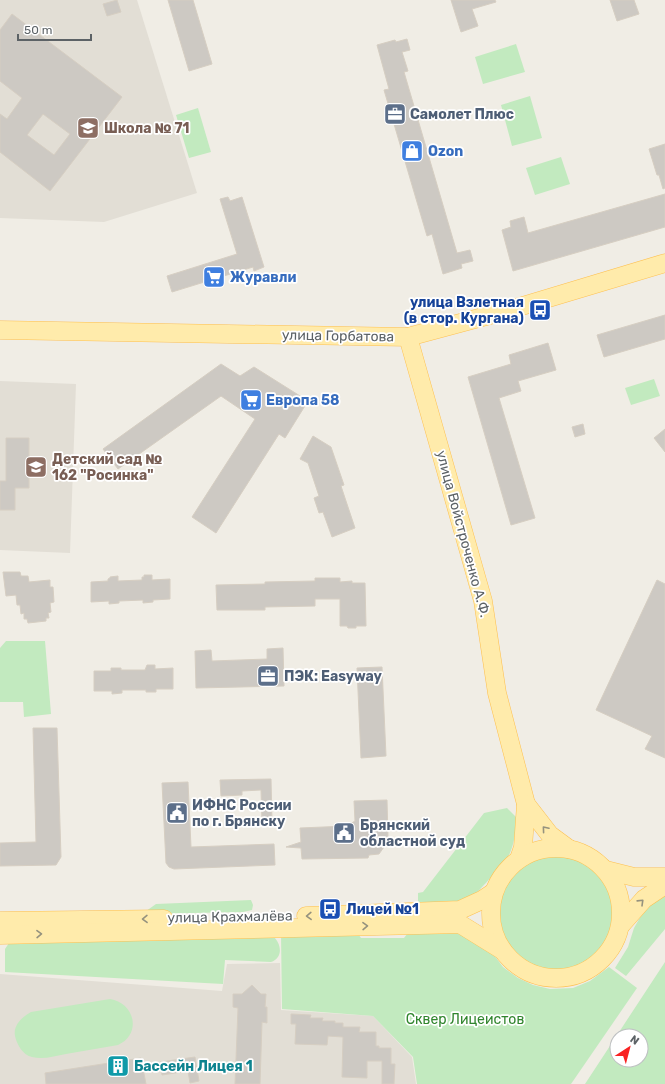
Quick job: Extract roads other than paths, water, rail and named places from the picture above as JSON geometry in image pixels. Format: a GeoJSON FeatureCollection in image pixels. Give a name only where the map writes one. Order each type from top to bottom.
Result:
{"type":"FeatureCollection","features":[{"type":"Feature","properties":{"kind":"main road","name":"улица Горбатова"},"geometry":{"type":"LineString","coordinates":[[0,330],[408,337],[509,310],[665,263]]}},
{"type":"Feature","properties":{"kind":"main road","name":"улица Войстроченко А.Ф."},"geometry":{"type":"LineString","coordinates":[[408,337],[483,601],[497,693],[526,804]]}},
{"type":"Feature","properties":{"kind":"main road"},"geometry":{"type":"LineString","coordinates":[[526,804],[550,835],[569,849]]}},
{"type":"Feature","properties":{"kind":"main road"},"geometry":{"type":"LineString","coordinates":[[519,859],[523,847],[526,804]]}},
{"type":"Feature","properties":{"kind":"main road"},"geometry":{"type":"LineString","coordinates":[[460,917],[502,950],[512,961],[524,970],[538,976],[568,978],[583,973],[596,965],[607,955],[615,942],[621,925],[622,910],[620,896],[614,882],[606,870],[589,856],[569,849],[549,848],[534,851],[519,859],[504,873],[494,892],[491,917],[493,932],[502,950]]}},
{"type":"Feature","properties":{"kind":"main road"},"geometry":{"type":"LineString","coordinates":[[606,870],[634,877],[665,877]]}},
{"type":"Feature","properties":{"kind":"main road"},"geometry":{"type":"LineString","coordinates":[[621,925],[644,899],[665,885]]}},
{"type":"Feature","properties":{"kind":"main road"},"geometry":{"type":"LineString","coordinates":[[0,935],[460,917],[494,892]]}},
{"type":"Feature","properties":{"kind":"main road","name":"улица Крахмалёва"},"geometry":{"type":"LineString","coordinates":[[0,921],[276,917],[460,917]]}},
{"type":"Feature","properties":{"kind":"place","name":"Самолет Плюс"},"geometry":{"type":"Point","coordinates":[395,114]}},
{"type":"Feature","properties":{"kind":"place","name":"Школа № 71"},"geometry":{"type":"Point","coordinates":[88,128]}},
{"type":"Feature","properties":{"kind":"place","name":"Ozon"},"geometry":{"type":"Point","coordinates":[412,151]}},
{"type":"Feature","properties":{"kind":"place","name":"Журавли"},"geometry":{"type":"Point","coordinates":[214,277]}},
{"type":"Feature","properties":{"kind":"place","name":"улица Взлетная (в стор. Кургана)"},"geometry":{"type":"Point","coordinates":[540,310]}},
{"type":"Feature","properties":{"kind":"place","name":"Европа 58"},"geometry":{"type":"Point","coordinates":[251,400]}},
{"type":"Feature","properties":{"kind":"place","name":"Детский сад № 162 \"Росинка\""},"geometry":{"type":"Point","coordinates":[36,467]}},
{"type":"Feature","properties":{"kind":"place","name":"ПЭК: Easyway"},"geometry":{"type":"Point","coordinates":[268,676]}},
{"type":"Feature","properties":{"kind":"place","name":"ИФНС России по г. Брянску"},"geometry":{"type":"Point","coordinates":[177,813]}},
{"type":"Feature","properties":{"kind":"place","name":"Брянский областной суд"},"geometry":{"type":"Point","coordinates":[344,833]}},
{"type":"Feature","properties":{"kind":"place","name":"Лицей №1"},"geometry":{"type":"Point","coordinates":[330,909]}},
{"type":"Feature","properties":{"kind":"place","name":"Бассейн Лицея 1"},"geometry":{"type":"Point","coordinates":[118,1066]}},
{"type":"Feature","properties":{"kind":"park label","name":"Сквер Лицеистов"},"geometry":{"type":"Point","coordinates":[465,1019]}}]}
